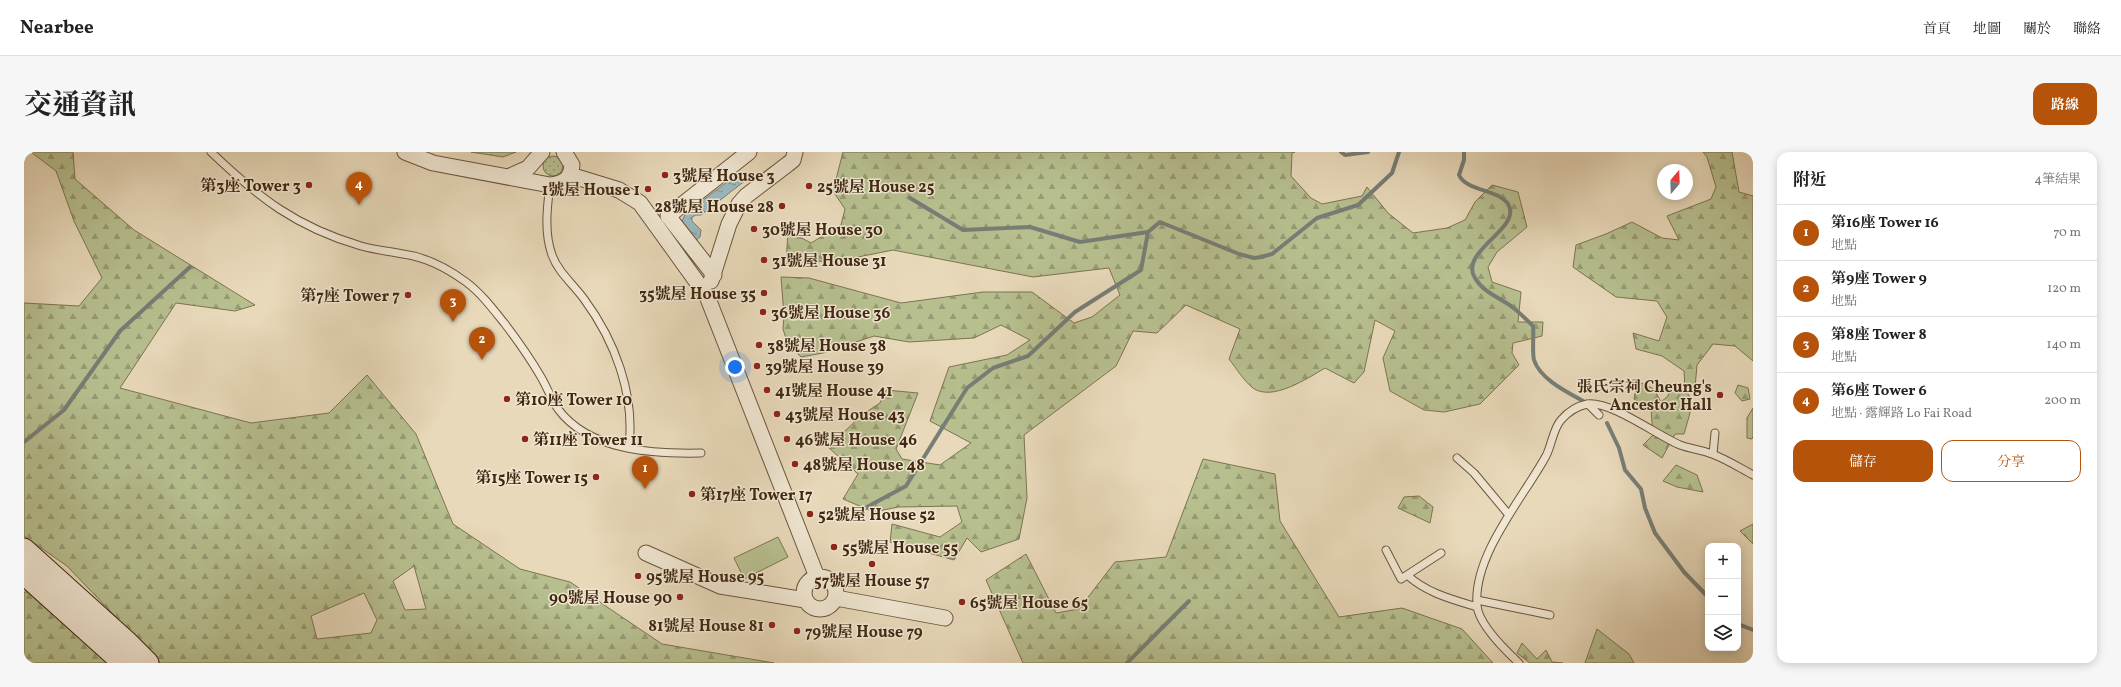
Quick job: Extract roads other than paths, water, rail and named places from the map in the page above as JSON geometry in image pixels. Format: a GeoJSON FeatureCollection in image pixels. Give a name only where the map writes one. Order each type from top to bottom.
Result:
{"type":"FeatureCollection","features":[{"type":"Feature","properties":{"kind":"main road"},"geometry":{"type":"LineString","coordinates":[[24,549],[126,641],[148,663]]}},
{"type":"Feature","properties":{"kind":"main road"},"geometry":{"type":"LineString","coordinates":[[24,574],[123,663]]}},
{"type":"Feature","properties":{"kind":"street"},"geometry":{"type":"LineString","coordinates":[[406,152],[433,163],[550,185],[564,182],[570,175],[572,164],[564,152]]}},
{"type":"Feature","properties":{"kind":"street"},"geometry":{"type":"LineString","coordinates":[[508,177],[528,168],[542,152]]}},
{"type":"Feature","properties":{"kind":"street"},"geometry":{"type":"LineString","coordinates":[[714,275],[668,216],[749,152]]}},
{"type":"Feature","properties":{"kind":"street"},"geometry":{"type":"LineString","coordinates":[[707,296],[729,224],[739,204],[746,196],[788,164],[792,160],[795,152]]}},
{"type":"Feature","properties":{"kind":"street"},"geometry":{"type":"LineString","coordinates":[[570,175],[619,190],[640,203],[707,296],[817,577]]}},
{"type":"Feature","properties":{"kind":"street"},"geometry":{"type":"LineString","coordinates":[[646,553],[720,586],[805,600],[813,608],[824,609],[833,603],[836,598],[836,593],[832,583],[828,579],[817,577],[808,582],[804,590],[805,600]]}},
{"type":"Feature","properties":{"kind":"street"},"geometry":{"type":"LineString","coordinates":[[836,598],[945,618]]}},
{"type":"Feature","properties":{"kind":"lane"},"geometry":{"type":"LineString","coordinates":[[211,152],[254,192],[294,219],[322,232],[362,246],[421,258],[437,264],[462,280],[480,295],[513,334],[565,417],[582,431],[592,436],[629,447],[656,452],[701,453]]}},
{"type":"Feature","properties":{"kind":"lane"},"geometry":{"type":"LineString","coordinates":[[550,185],[548,223],[552,255],[563,274],[594,314],[613,350],[625,388],[629,408],[631,427],[629,447]]}},
{"type":"Feature","properties":{"kind":"lane"},"geometry":{"type":"LineString","coordinates":[[1588,404],[1599,415]]}},
{"type":"Feature","properties":{"kind":"lane"},"geometry":{"type":"LineString","coordinates":[[1519,663],[1499,643],[1482,621],[1477,603],[1477,588],[1498,531],[1509,516],[1546,455],[1560,421],[1578,406],[1595,404],[1623,414],[1680,445],[1713,454],[1753,475]]}},
{"type":"Feature","properties":{"kind":"lane"},"geometry":{"type":"LineString","coordinates":[[1713,454],[1715,433]]}},
{"type":"Feature","properties":{"kind":"lane"},"geometry":{"type":"LineString","coordinates":[[1457,458],[1474,473],[1509,516]]}},
{"type":"Feature","properties":{"kind":"lane"},"geometry":{"type":"LineString","coordinates":[[1386,550],[1401,578],[1441,553]]}},
{"type":"Feature","properties":{"kind":"lane"},"geometry":{"type":"LineString","coordinates":[[1407,575],[1419,586],[1432,592],[1477,603],[1550,616]]}},
{"type":"Feature","properties":{"kind":"water"},"geometry":{"type":"Polygon","coordinates":[[[740,172],[746,180],[701,215],[692,217],[692,221],[701,230],[700,237],[695,241],[681,224],[685,214],[740,172]]]}},
{"type":"Feature","properties":{"kind":"waterway"},"geometry":{"type":"LineString","coordinates":[[1341,152],[1345,155],[1368,152]]}},
{"type":"Feature","properties":{"kind":"waterway"},"geometry":{"type":"LineString","coordinates":[[910,198],[963,230],[1030,227],[1080,242],[1148,232],[1160,222],[1239,254],[1254,258],[1272,254],[1317,218],[1358,205],[1392,173],[1399,152]]}},
{"type":"Feature","properties":{"kind":"waterway"},"geometry":{"type":"LineString","coordinates":[[1464,152],[1464,160],[1459,175],[1463,181],[1501,198],[1507,203],[1510,209],[1509,217],[1504,226],[1480,251],[1474,260],[1472,269],[1475,278],[1486,291],[1511,306],[1533,326],[1534,360],[1542,373],[1555,384],[1583,401]]}},
{"type":"Feature","properties":{"kind":"waterway"},"geometry":{"type":"LineString","coordinates":[[854,514],[906,486],[967,388],[993,368],[1028,356],[1075,312],[1141,270],[1148,232]]}},
{"type":"Feature","properties":{"kind":"waterway"},"geometry":{"type":"LineString","coordinates":[[24,442],[64,410],[120,331],[190,267]]}},
{"type":"Feature","properties":{"kind":"waterway"},"geometry":{"type":"LineString","coordinates":[[1607,423],[1619,448],[1625,470],[1641,489],[1645,508],[1655,533],[1684,572],[1705,594]]}},
{"type":"Feature","properties":{"kind":"waterway"},"geometry":{"type":"LineString","coordinates":[[1127,663],[1189,601]]}},
{"type":"Feature","properties":{"kind":"waterway"},"geometry":{"type":"LineString","coordinates":[[1741,625],[1753,630]]}},
{"type":"Feature","properties":{"kind":"place","name":"3號屋 House 3"},"geometry":{"type":"Point","coordinates":[665,175]}},
{"type":"Feature","properties":{"kind":"place","name":"第3座 Tower 3"},"geometry":{"type":"Point","coordinates":[309,185]}},
{"type":"Feature","properties":{"kind":"place","name":"25號屋 House 25"},"geometry":{"type":"Point","coordinates":[809,186]}},
{"type":"Feature","properties":{"kind":"place","name":"1號屋 House 1"},"geometry":{"type":"Point","coordinates":[648,189]}},
{"type":"Feature","properties":{"kind":"place","name":"第6座 Tower 6"},"geometry":{"type":"Point","coordinates":[359,205]}},
{"type":"Feature","properties":{"kind":"place","name":"28號屋 House 28"},"geometry":{"type":"Point","coordinates":[782,206]}},
{"type":"Feature","properties":{"kind":"place","name":"30號屋 House 30"},"geometry":{"type":"Point","coordinates":[754,229]}},
{"type":"Feature","properties":{"kind":"place","name":"31號屋 House 31"},"geometry":{"type":"Point","coordinates":[764,260]}},
{"type":"Feature","properties":{"kind":"place","name":"35號屋 House 35"},"geometry":{"type":"Point","coordinates":[764,293]}},
{"type":"Feature","properties":{"kind":"place","name":"第7座 Tower 7"},"geometry":{"type":"Point","coordinates":[408,295]}},
{"type":"Feature","properties":{"kind":"place","name":"36號屋 House 36"},"geometry":{"type":"Point","coordinates":[763,312]}},
{"type":"Feature","properties":{"kind":"place","name":"第8座 Tower 8"},"geometry":{"type":"Point","coordinates":[453,322]}},
{"type":"Feature","properties":{"kind":"place","name":"38號屋 House 38"},"geometry":{"type":"Point","coordinates":[759,345]}},
{"type":"Feature","properties":{"kind":"place","name":"第9座 Tower 9"},"geometry":{"type":"Point","coordinates":[482,360]}},
{"type":"Feature","properties":{"kind":"place","name":"39號屋 House 39"},"geometry":{"type":"Point","coordinates":[757,366]}},
{"type":"Feature","properties":{"kind":"place","name":"41號屋 House 41"},"geometry":{"type":"Point","coordinates":[767,390]}},
{"type":"Feature","properties":{"kind":"place","name":"張氏宗祠 Cheung's Ancestor Hall"},"geometry":{"type":"Point","coordinates":[1720,395]}},
{"type":"Feature","properties":{"kind":"place","name":"第10座 Tower 10"},"geometry":{"type":"Point","coordinates":[507,399]}},
{"type":"Feature","properties":{"kind":"place","name":"43號屋 House 43"},"geometry":{"type":"Point","coordinates":[777,414]}},
{"type":"Feature","properties":{"kind":"place","name":"第11座 Tower 11"},"geometry":{"type":"Point","coordinates":[525,439]}},
{"type":"Feature","properties":{"kind":"place","name":"46號屋 House 46"},"geometry":{"type":"Point","coordinates":[787,439]}},
{"type":"Feature","properties":{"kind":"place","name":"48號屋 House 48"},"geometry":{"type":"Point","coordinates":[795,464]}},
{"type":"Feature","properties":{"kind":"place","name":"第15座 Tower 15"},"geometry":{"type":"Point","coordinates":[596,477]}},
{"type":"Feature","properties":{"kind":"place","name":"第16座 Tower 16"},"geometry":{"type":"Point","coordinates":[645,489]}},
{"type":"Feature","properties":{"kind":"place","name":"第17座 Tower 17"},"geometry":{"type":"Point","coordinates":[692,494]}},
{"type":"Feature","properties":{"kind":"place","name":"52號屋 House 52"},"geometry":{"type":"Point","coordinates":[810,514]}},
{"type":"Feature","properties":{"kind":"place","name":"55號屋 House 55"},"geometry":{"type":"Point","coordinates":[834,547]}},
{"type":"Feature","properties":{"kind":"place","name":"57號屋 House 57"},"geometry":{"type":"Point","coordinates":[872,564]}},
{"type":"Feature","properties":{"kind":"place","name":"95號屋 House 95"},"geometry":{"type":"Point","coordinates":[638,576]}},
{"type":"Feature","properties":{"kind":"place","name":"90號屋 House 90"},"geometry":{"type":"Point","coordinates":[680,597]}},
{"type":"Feature","properties":{"kind":"place","name":"65號屋 House 65"},"geometry":{"type":"Point","coordinates":[962,602]}},
{"type":"Feature","properties":{"kind":"place","name":"81號屋 House 81"},"geometry":{"type":"Point","coordinates":[772,625]}},
{"type":"Feature","properties":{"kind":"place","name":"79號屋 House 79"},"geometry":{"type":"Point","coordinates":[797,631]}}]}
